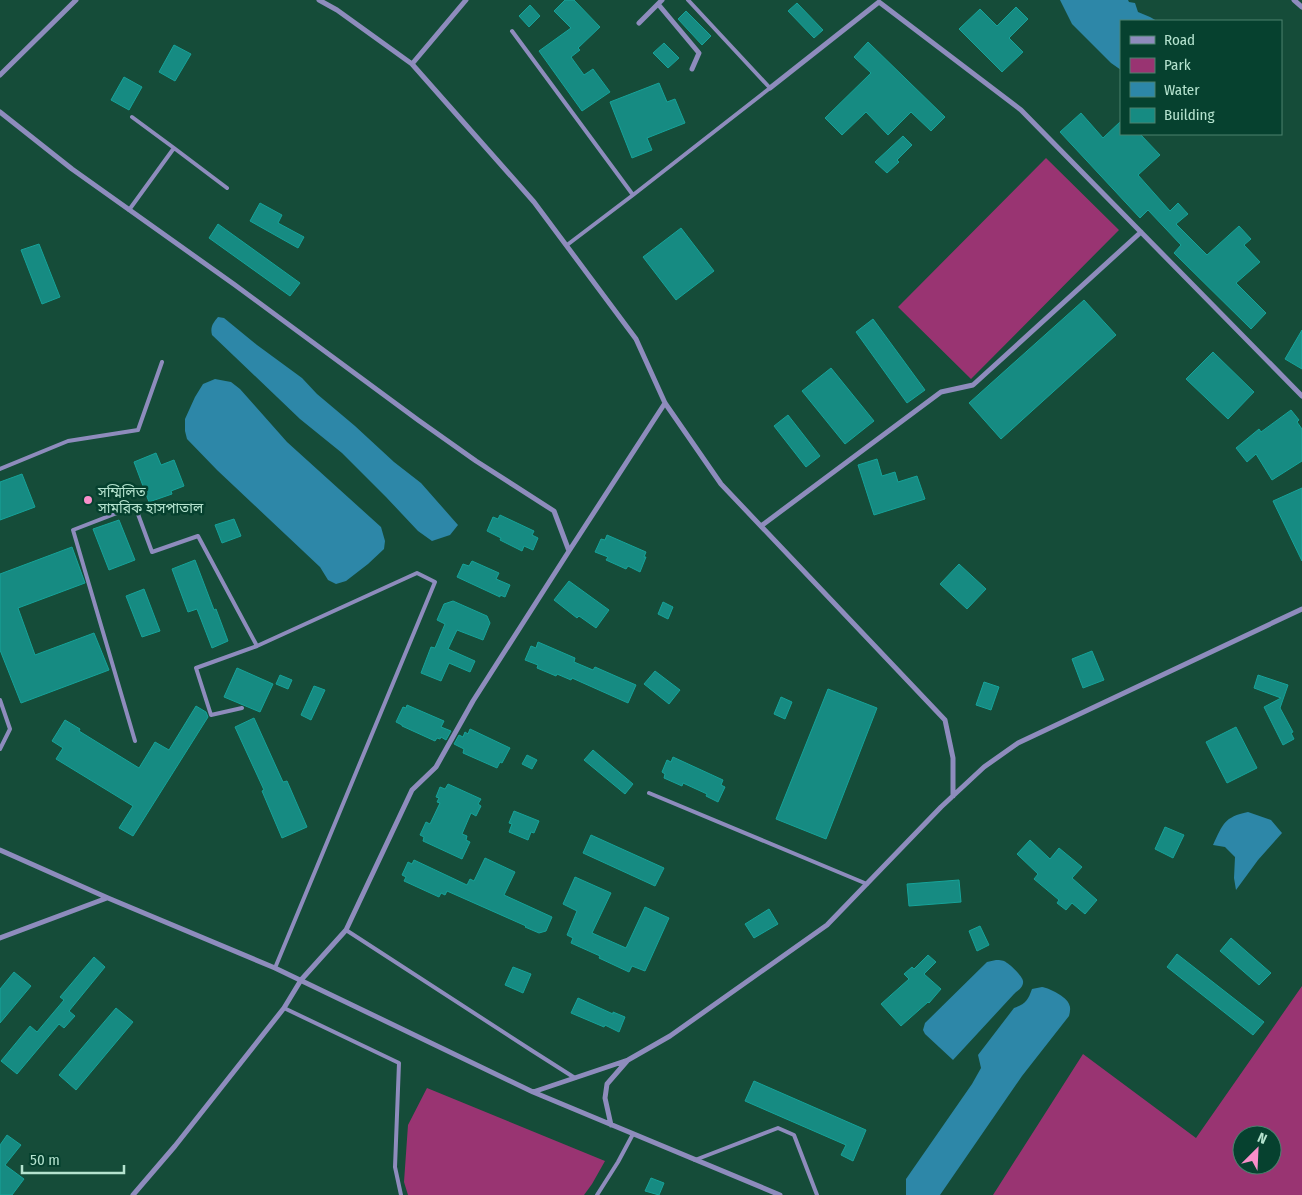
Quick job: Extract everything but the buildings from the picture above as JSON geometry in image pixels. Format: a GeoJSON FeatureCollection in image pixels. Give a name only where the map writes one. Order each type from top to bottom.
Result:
{"type":"FeatureCollection","features":[{"type":"Feature","properties":{"kind":"street"},"geometry":{"type":"LineString","coordinates":[[0,75],[76,0]]}},
{"type":"Feature","properties":{"kind":"street"},"geometry":{"type":"LineString","coordinates":[[319,0],[337,10],[412,64],[534,202],[636,339],[665,403],[721,484],[945,720],[953,758],[953,796]]}},
{"type":"Feature","properties":{"kind":"street"},"geometry":{"type":"LineString","coordinates":[[412,64],[466,0]]}},
{"type":"Feature","properties":{"kind":"street"},"geometry":{"type":"LineString","coordinates":[[1294,0],[1302,8]]}},
{"type":"Feature","properties":{"kind":"street"},"geometry":{"type":"LineString","coordinates":[[639,23],[660,2],[698,53],[692,68]]}},
{"type":"Feature","properties":{"kind":"street"},"geometry":{"type":"LineString","coordinates":[[770,88],[879,2],[1021,110],[1302,396]]}},
{"type":"Feature","properties":{"kind":"street"},"geometry":{"type":"LineString","coordinates":[[0,112],[72,169],[235,285],[418,420],[476,461],[554,511],[569,551]]}},
{"type":"Feature","properties":{"kind":"street"},"geometry":{"type":"LineString","coordinates":[[761,526],[941,392],[973,385],[1140,232]]}},
{"type":"Feature","properties":{"kind":"street"},"geometry":{"type":"LineString","coordinates":[[133,1195],[175,1146],[284,1008],[301,980],[346,930],[412,790],[436,767],[473,701],[665,403]]}},
{"type":"Feature","properties":{"kind":"street"},"geometry":{"type":"LineString","coordinates":[[533,1092],[628,1060],[670,1036],[827,925],[953,796],[984,767],[1018,743],[1302,610]]}},
{"type":"Feature","properties":{"kind":"street"},"geometry":{"type":"LineString","coordinates":[[0,850],[108,898],[275,968],[533,1092],[780,1195]]}},
{"type":"Feature","properties":{"kind":"street"},"geometry":{"type":"LineString","coordinates":[[0,938],[108,898]]}},
{"type":"Feature","properties":{"kind":"street"},"geometry":{"type":"LineString","coordinates":[[611,1125],[605,1098],[607,1084],[628,1060]]}},
{"type":"Feature","properties":{"kind":"lane"},"geometry":{"type":"LineString","coordinates":[[567,245],[770,88],[688,0]]}},
{"type":"Feature","properties":{"kind":"lane"},"geometry":{"type":"LineString","coordinates":[[512,31],[633,195]]}},
{"type":"Feature","properties":{"kind":"lane"},"geometry":{"type":"LineString","coordinates":[[132,117],[227,188]]}},
{"type":"Feature","properties":{"kind":"lane"},"geometry":{"type":"LineString","coordinates":[[129,210],[174,148]]}},
{"type":"Feature","properties":{"kind":"lane"},"geometry":{"type":"LineString","coordinates":[[0,469],[68,441],[138,430],[162,362]]}},
{"type":"Feature","properties":{"kind":"lane"},"geometry":{"type":"LineString","coordinates":[[135,741],[73,530],[135,506],[152,552],[198,536],[257,646]]}},
{"type":"Feature","properties":{"kind":"lane"},"geometry":{"type":"LineString","coordinates":[[242,708],[211,715],[196,668],[257,646],[417,572],[434,582],[275,968]]}},
{"type":"Feature","properties":{"kind":"lane"},"geometry":{"type":"LineString","coordinates":[[0,700],[10,729],[0,749]]}},
{"type":"Feature","properties":{"kind":"lane"},"geometry":{"type":"LineString","coordinates":[[649,793],[866,884]]}},
{"type":"Feature","properties":{"kind":"lane"},"geometry":{"type":"LineString","coordinates":[[346,930],[576,1078]]}},
{"type":"Feature","properties":{"kind":"lane"},"geometry":{"type":"LineString","coordinates":[[284,1008],[398,1063],[395,1168],[400,1195]]}},
{"type":"Feature","properties":{"kind":"lane"},"geometry":{"type":"LineString","coordinates":[[695,1160],[778,1128],[794,1136],[817,1195]]}},
{"type":"Feature","properties":{"kind":"lane"},"geometry":{"type":"LineString","coordinates":[[597,1195],[618,1162],[632,1134]]}},
{"type":"Feature","properties":{"kind":"green space"},"geometry":{"type":"Polygon","coordinates":[[[1046,158],[1119,230],[971,379],[898,307],[1046,158]]]}},
{"type":"Feature","properties":{"kind":"green space"},"geometry":{"type":"Polygon","coordinates":[[[1302,986],[1302,1195],[993,1195],[1083,1054],[1196,1138],[1302,986]]]}},
{"type":"Feature","properties":{"kind":"green space"},"geometry":{"type":"Polygon","coordinates":[[[427,1088],[605,1161],[584,1195],[408,1195],[404,1182],[408,1125],[427,1088]]]}},
{"type":"Feature","properties":{"kind":"water"},"geometry":{"type":"Polygon","coordinates":[[[1060,0],[1128,0],[1135,3],[1138,12],[1155,20],[1120,20],[1120,69],[1111,63],[1072,24],[1060,0]]]}},
{"type":"Feature","properties":{"kind":"water"},"geometry":{"type":"Polygon","coordinates":[[[218,317],[224,318],[302,378],[317,394],[394,462],[421,483],[458,525],[450,535],[432,541],[418,531],[342,453],[300,419],[212,335],[212,325],[218,317]]]}},
{"type":"Feature","properties":{"kind":"water"},"geometry":{"type":"Polygon","coordinates":[[[215,379],[231,382],[240,389],[287,442],[381,527],[385,541],[384,549],[346,581],[336,584],[328,580],[320,567],[217,470],[187,439],[185,419],[195,397],[203,384],[215,379]]]}},
{"type":"Feature","properties":{"kind":"water"},"geometry":{"type":"Polygon","coordinates":[[[1248,812],[1271,820],[1282,833],[1258,860],[1236,890],[1234,878],[1235,857],[1225,847],[1213,845],[1219,832],[1229,819],[1248,812]]]}},
{"type":"Feature","properties":{"kind":"water"},"geometry":{"type":"Polygon","coordinates":[[[1005,961],[1019,974],[1023,983],[1020,989],[953,1060],[925,1034],[923,1030],[925,1023],[987,962],[1005,961]]]}},
{"type":"Feature","properties":{"kind":"water"},"geometry":{"type":"Polygon","coordinates":[[[1042,987],[1057,993],[1068,1001],[1070,1006],[1069,1016],[1022,1076],[940,1195],[906,1195],[906,1179],[972,1084],[981,1068],[978,1055],[1014,1008],[1026,1001],[1032,989],[1042,987]]]}},
{"type":"Feature","properties":{"kind":"place","name":"সম্মিলিত সামরিক হাসপাতাল"},"geometry":{"type":"Point","coordinates":[88,500]}}]}
